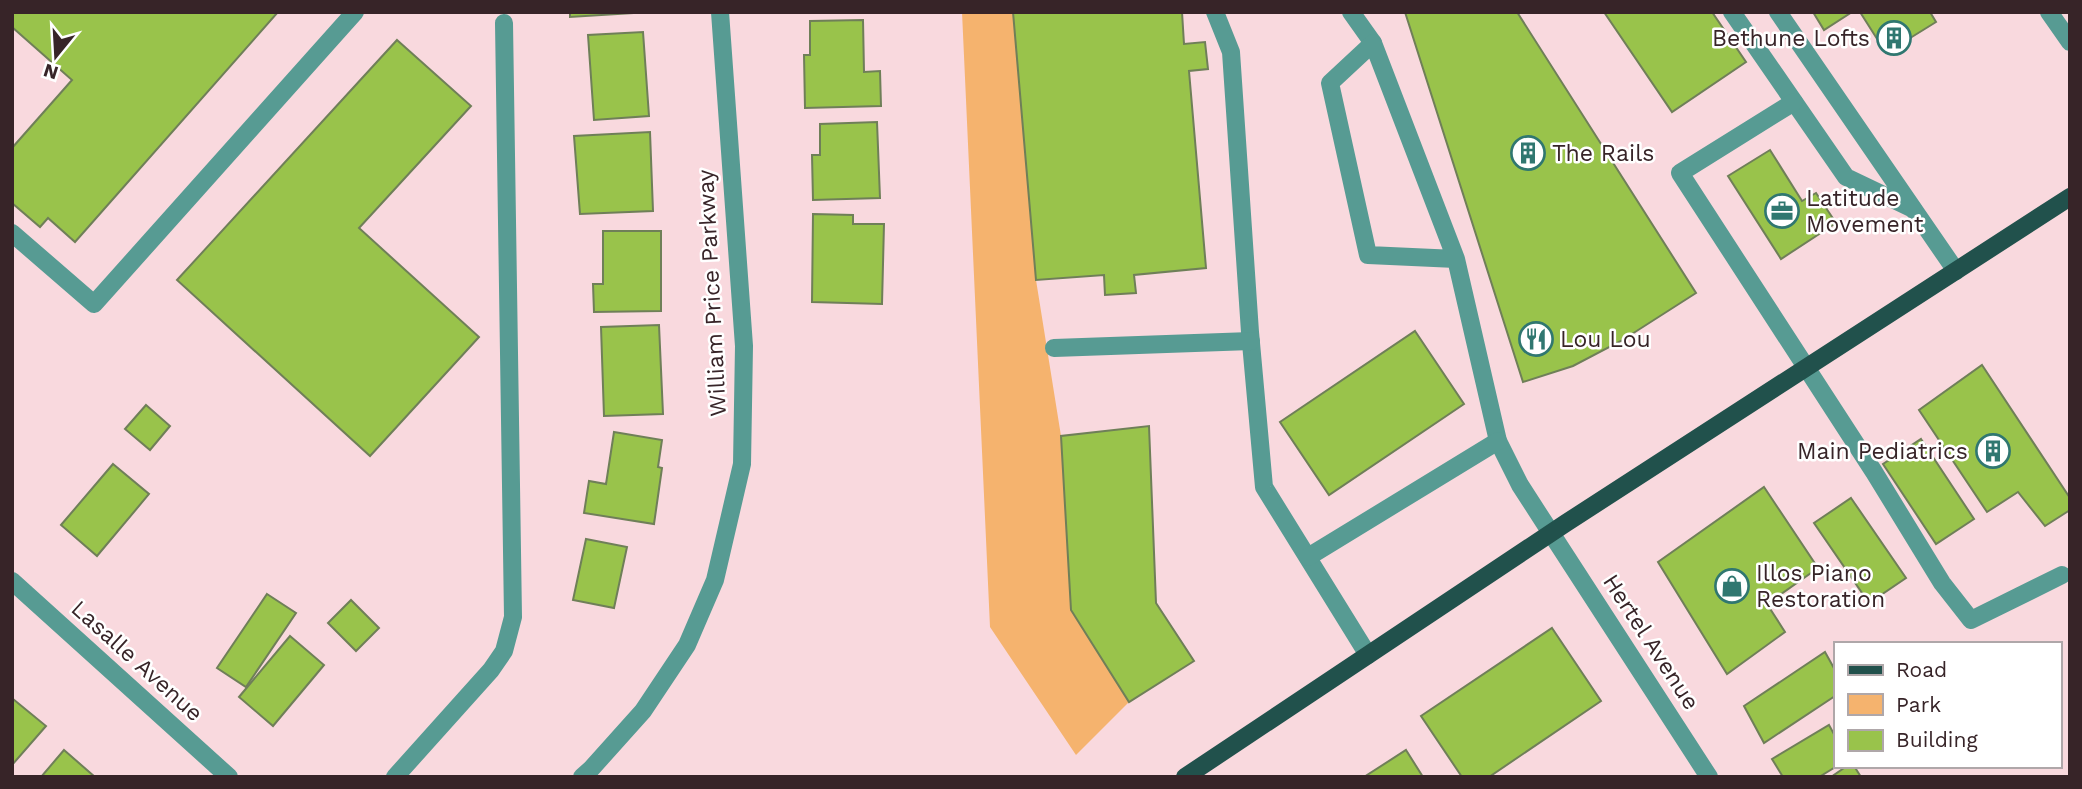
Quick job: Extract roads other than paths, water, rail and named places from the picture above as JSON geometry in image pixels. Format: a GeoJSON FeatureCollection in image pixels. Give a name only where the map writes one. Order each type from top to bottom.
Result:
{"type":"FeatureCollection","features":[{"type":"Feature","properties":{"kind":"main road"},"geometry":{"type":"LineString","coordinates":[[1185,777],[1551,533],[2070,197]]}},
{"type":"Feature","properties":{"kind":"street"},"geometry":{"type":"LineString","coordinates":[[12,233],[94,304],[355,12]]}},
{"type":"Feature","properties":{"kind":"street","name":"William Price Parkway"},"geometry":{"type":"LineString","coordinates":[[582,777],[643,711],[687,645],[715,580],[742,464],[744,345],[720,12]]}},
{"type":"Feature","properties":{"kind":"street"},"geometry":{"type":"LineString","coordinates":[[1215,12],[1230,52],[1264,487],[1368,655]]}},
{"type":"Feature","properties":{"kind":"street","name":"Hertel Avenue"},"geometry":{"type":"LineString","coordinates":[[1351,12],[1373,43],[1456,260],[1498,441],[1520,485],[1709,777]]}},
{"type":"Feature","properties":{"kind":"street"},"geometry":{"type":"LineString","coordinates":[[1732,12],[1846,177],[1913,209]]}},
{"type":"Feature","properties":{"kind":"street"},"geometry":{"type":"LineString","coordinates":[[1778,12],[1956,271]]}},
{"type":"Feature","properties":{"kind":"street"},"geometry":{"type":"LineString","coordinates":[[2049,12],[2070,42]]}},
{"type":"Feature","properties":{"kind":"street"},"geometry":{"type":"LineString","coordinates":[[395,777],[491,670],[504,652],[513,617],[504,23]]}},
{"type":"Feature","properties":{"kind":"street"},"geometry":{"type":"LineString","coordinates":[[1373,43],[1330,83],[1368,255],[1456,260]]}},
{"type":"Feature","properties":{"kind":"street"},"geometry":{"type":"LineString","coordinates":[[1794,102],[1680,173],[1874,472],[1942,583],[1971,620],[2062,575]]}},
{"type":"Feature","properties":{"kind":"street"},"geometry":{"type":"LineString","coordinates":[[1054,348],[1251,341]]}},
{"type":"Feature","properties":{"kind":"street"},"geometry":{"type":"LineString","coordinates":[[1308,557],[1498,441]]}},
{"type":"Feature","properties":{"kind":"street","name":"Lasalle Avenue"},"geometry":{"type":"LineString","coordinates":[[12,581],[229,777]]}},
{"type":"Feature","properties":{"kind":"place","name":"Bethune Lofts"},"geometry":{"type":"Point","coordinates":[1894,38]}},
{"type":"Feature","properties":{"kind":"place","name":"The Rails"},"geometry":{"type":"Point","coordinates":[1528,153]}},
{"type":"Feature","properties":{"kind":"place","name":"Latitude Movement"},"geometry":{"type":"Point","coordinates":[1782,211]}},
{"type":"Feature","properties":{"kind":"place","name":"Lou Lou"},"geometry":{"type":"Point","coordinates":[1536,339]}},
{"type":"Feature","properties":{"kind":"place","name":"Main Pediatrics"},"geometry":{"type":"Point","coordinates":[1993,451]}},
{"type":"Feature","properties":{"kind":"place","name":"Illos Piano Restoration"},"geometry":{"type":"Point","coordinates":[1732,586]}}]}
